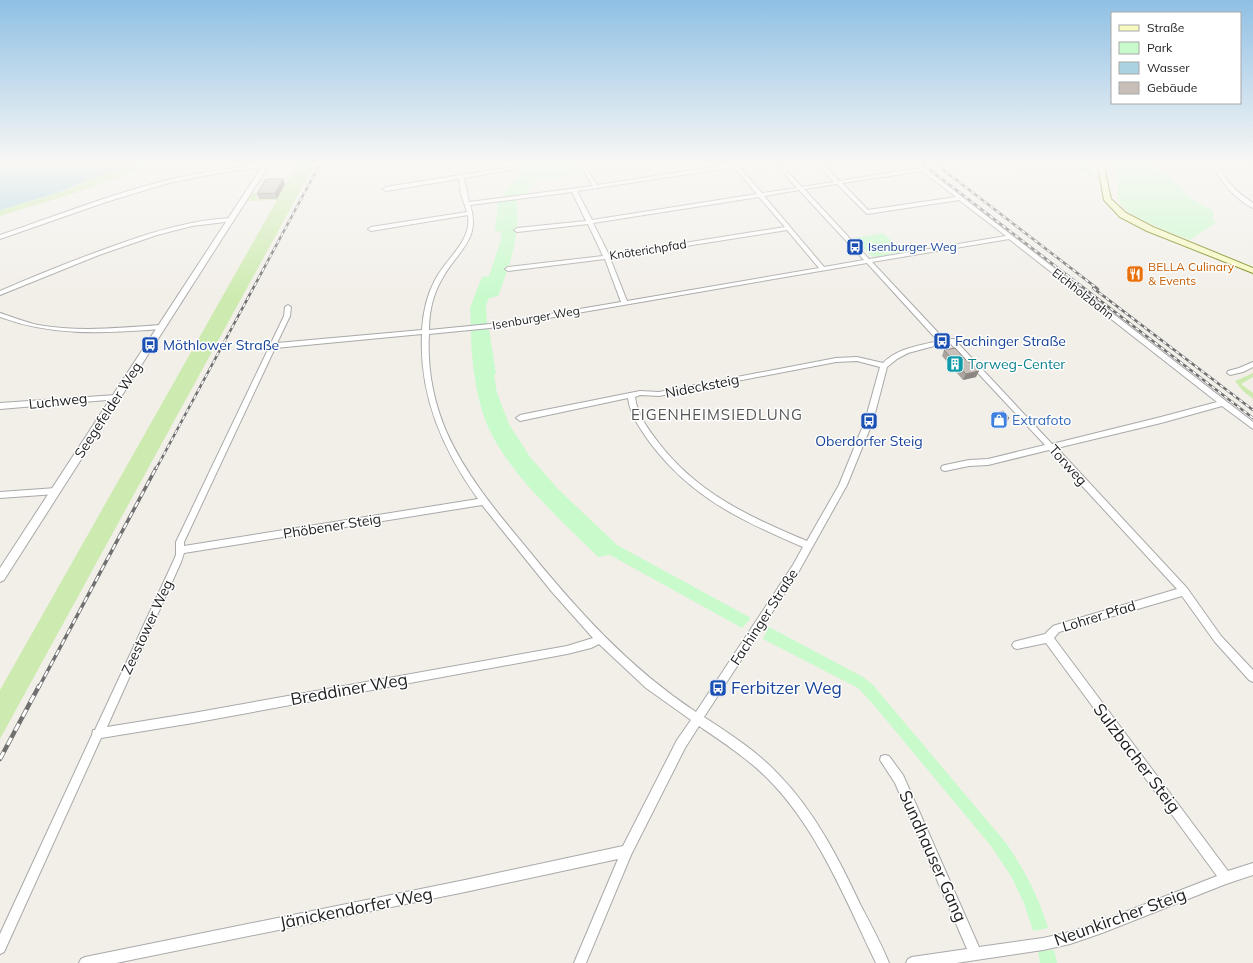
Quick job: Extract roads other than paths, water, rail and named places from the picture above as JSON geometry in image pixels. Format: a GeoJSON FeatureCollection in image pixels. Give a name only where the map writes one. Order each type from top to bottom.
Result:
{"type":"FeatureCollection","features":[{"type":"Feature","properties":{"kind":"main road"},"geometry":{"type":"LineString","coordinates":[[1115,207],[1123,214],[1150,229],[1253,271]]}},
{"type":"Feature","properties":{"kind":"street"},"geometry":{"type":"LineString","coordinates":[[0,237],[88,207]]}},
{"type":"Feature","properties":{"kind":"street","name":"Seegefelder Weg"},"geometry":{"type":"LineString","coordinates":[[0,577],[239,207]]}},
{"type":"Feature","properties":{"kind":"street"},"geometry":{"type":"LineString","coordinates":[[469,207],[472,222],[463,245],[435,285],[430,304],[426,332],[427,378],[435,411],[450,448],[484,501],[568,605],[600,639],[672,702],[752,756],[792,796],[831,859],[883,963]]}},
{"type":"Feature","properties":{"kind":"street"},"geometry":{"type":"LineString","coordinates":[[582,207],[607,257],[625,303]]}},
{"type":"Feature","properties":{"kind":"street"},"geometry":{"type":"LineString","coordinates":[[517,230],[590,222],[682,207]]}},
{"type":"Feature","properties":{"kind":"street"},"geometry":{"type":"LineString","coordinates":[[771,207],[823,269]]}},
{"type":"Feature","properties":{"kind":"street"},"geometry":{"type":"LineString","coordinates":[[818,207],[942,342],[900,353],[890,359],[884,366]]}},
{"type":"Feature","properties":{"kind":"street"},"geometry":{"type":"LineString","coordinates":[[862,207],[867,212],[901,207]]}},
{"type":"Feature","properties":{"kind":"street","name":"Eichholzbahn"},"geometry":{"type":"LineString","coordinates":[[971,207],[1253,426]]}},
{"type":"Feature","properties":{"kind":"street"},"geometry":{"type":"LineString","coordinates":[[371,229],[470,213]]}},
{"type":"Feature","properties":{"kind":"street"},"geometry":{"type":"LineString","coordinates":[[0,293],[87,257],[143,237],[196,224],[231,220]]}},
{"type":"Feature","properties":{"kind":"street","name":"Knöterichpfad"},"geometry":{"type":"LineString","coordinates":[[508,269],[607,257],[788,228]]}},
{"type":"Feature","properties":{"kind":"street","name":"Isenburger Weg"},"geometry":{"type":"LineString","coordinates":[[273,346],[490,326],[1010,237]]}},
{"type":"Feature","properties":{"kind":"street","name":"Zeestower Weg"},"geometry":{"type":"LineString","coordinates":[[0,948],[177,562],[180,542],[287,316],[288,307]]}},
{"type":"Feature","properties":{"kind":"street"},"geometry":{"type":"LineString","coordinates":[[0,315],[26,324],[70,331],[111,331],[161,327]]}},
{"type":"Feature","properties":{"kind":"street","name":"Torweg"},"geometry":{"type":"LineString","coordinates":[[942,342],[952,340],[1184,591],[1218,639],[1253,677]]}},
{"type":"Feature","properties":{"kind":"street","name":"Nidecksteig"},"geometry":{"type":"LineString","coordinates":[[520,418],[631,395],[646,393],[659,394],[836,360],[857,359],[884,366]]}},
{"type":"Feature","properties":{"kind":"street"},"geometry":{"type":"LineString","coordinates":[[1230,372],[1241,370],[1253,364]]}},
{"type":"Feature","properties":{"kind":"street","name":"Fachinger Straße"},"geometry":{"type":"LineString","coordinates":[[580,963],[627,851],[681,744],[755,632],[809,546],[850,470],[869,420],[884,366]]}},
{"type":"Feature","properties":{"kind":"street"},"geometry":{"type":"LineString","coordinates":[[631,395],[632,406],[640,423],[658,449],[685,476],[713,498],[739,515],[809,546]]}},
{"type":"Feature","properties":{"kind":"street","name":"Luchweg"},"geometry":{"type":"LineString","coordinates":[[0,406],[116,397]]}},
{"type":"Feature","properties":{"kind":"street"},"geometry":{"type":"LineString","coordinates":[[945,468],[970,463],[987,462],[1051,447],[1161,420],[1222,403]]}},
{"type":"Feature","properties":{"kind":"street"},"geometry":{"type":"LineString","coordinates":[[0,495],[56,491]]}},
{"type":"Feature","properties":{"kind":"street","name":"Phöbener Steig"},"geometry":{"type":"LineString","coordinates":[[180,550],[484,501]]}},
{"type":"Feature","properties":{"kind":"street","name":"Lohrer Pfad"},"geometry":{"type":"LineString","coordinates":[[1017,645],[1048,638],[1056,629],[1184,591]]}},
{"type":"Feature","properties":{"kind":"street","name":"Sulzbacher Steig"},"geometry":{"type":"LineString","coordinates":[[1048,638],[1226,878]]}},
{"type":"Feature","properties":{"kind":"street","name":"Breddiner Weg"},"geometry":{"type":"LineString","coordinates":[[97,734],[567,650],[591,644],[600,639]]}},
{"type":"Feature","properties":{"kind":"street","name":"Sundhauser Gang"},"geometry":{"type":"LineString","coordinates":[[885,760],[899,779],[976,954]]}},
{"type":"Feature","properties":{"kind":"street","name":"Jänickendorfer Weg"},"geometry":{"type":"LineString","coordinates":[[85,963],[458,888],[587,861],[609,854],[627,851]]}},
{"type":"Feature","properties":{"kind":"street","name":"Neunkircher Steig"},"geometry":{"type":"LineString","coordinates":[[912,963],[1044,944],[1070,938],[1253,869]]}},
{"type":"Feature","properties":{"kind":"water"},"geometry":{"type":"Polygon","coordinates":[[[0,207],[10,207],[0,210],[0,207]]]}},
{"type":"Feature","properties":{"kind":"railway"},"geometry":{"type":"LineString","coordinates":[[156,469],[297,207]]}},
{"type":"Feature","properties":{"kind":"railway"},"geometry":{"type":"LineString","coordinates":[[978,207],[1253,418]]}},
{"type":"Feature","properties":{"kind":"railway"},"geometry":{"type":"LineString","coordinates":[[991,207],[1098,289]]}},
{"type":"Feature","properties":{"kind":"railway"},"geometry":{"type":"LineString","coordinates":[[1093,288],[1253,410]]}},
{"type":"Feature","properties":{"kind":"railway"},"geometry":{"type":"LineString","coordinates":[[39,687],[156,468]]}},
{"type":"Feature","properties":{"kind":"railway"},"geometry":{"type":"LineString","coordinates":[[0,759],[39,686]]}},
{"type":"Feature","properties":{"kind":"place","name":"Isenburger Weg"},"geometry":{"type":"Point","coordinates":[855,247]}},
{"type":"Feature","properties":{"kind":"place","name":"BELLA Culinary & Events"},"geometry":{"type":"Point","coordinates":[1135,274]}},
{"type":"Feature","properties":{"kind":"place","name":"Fachinger Straße"},"geometry":{"type":"Point","coordinates":[942,341]}},
{"type":"Feature","properties":{"kind":"place","name":"Möthlower Straße"},"geometry":{"type":"Point","coordinates":[150,345]}},
{"type":"Feature","properties":{"kind":"place","name":"Torweg-Center"},"geometry":{"type":"Point","coordinates":[955,364]}},
{"type":"Feature","properties":{"kind":"place","name":"Extrafoto"},"geometry":{"type":"Point","coordinates":[999,420]}},
{"type":"Feature","properties":{"kind":"place","name":"Oberdorfer Steig"},"geometry":{"type":"Point","coordinates":[869,421]}},
{"type":"Feature","properties":{"kind":"place","name":"Ferbitzer Weg"},"geometry":{"type":"Point","coordinates":[718,688]}},
{"type":"Feature","properties":{"kind":"district","name":"EIGENHEIMSIEDLUNG"},"geometry":{"type":"Point","coordinates":[717,415]}}]}
